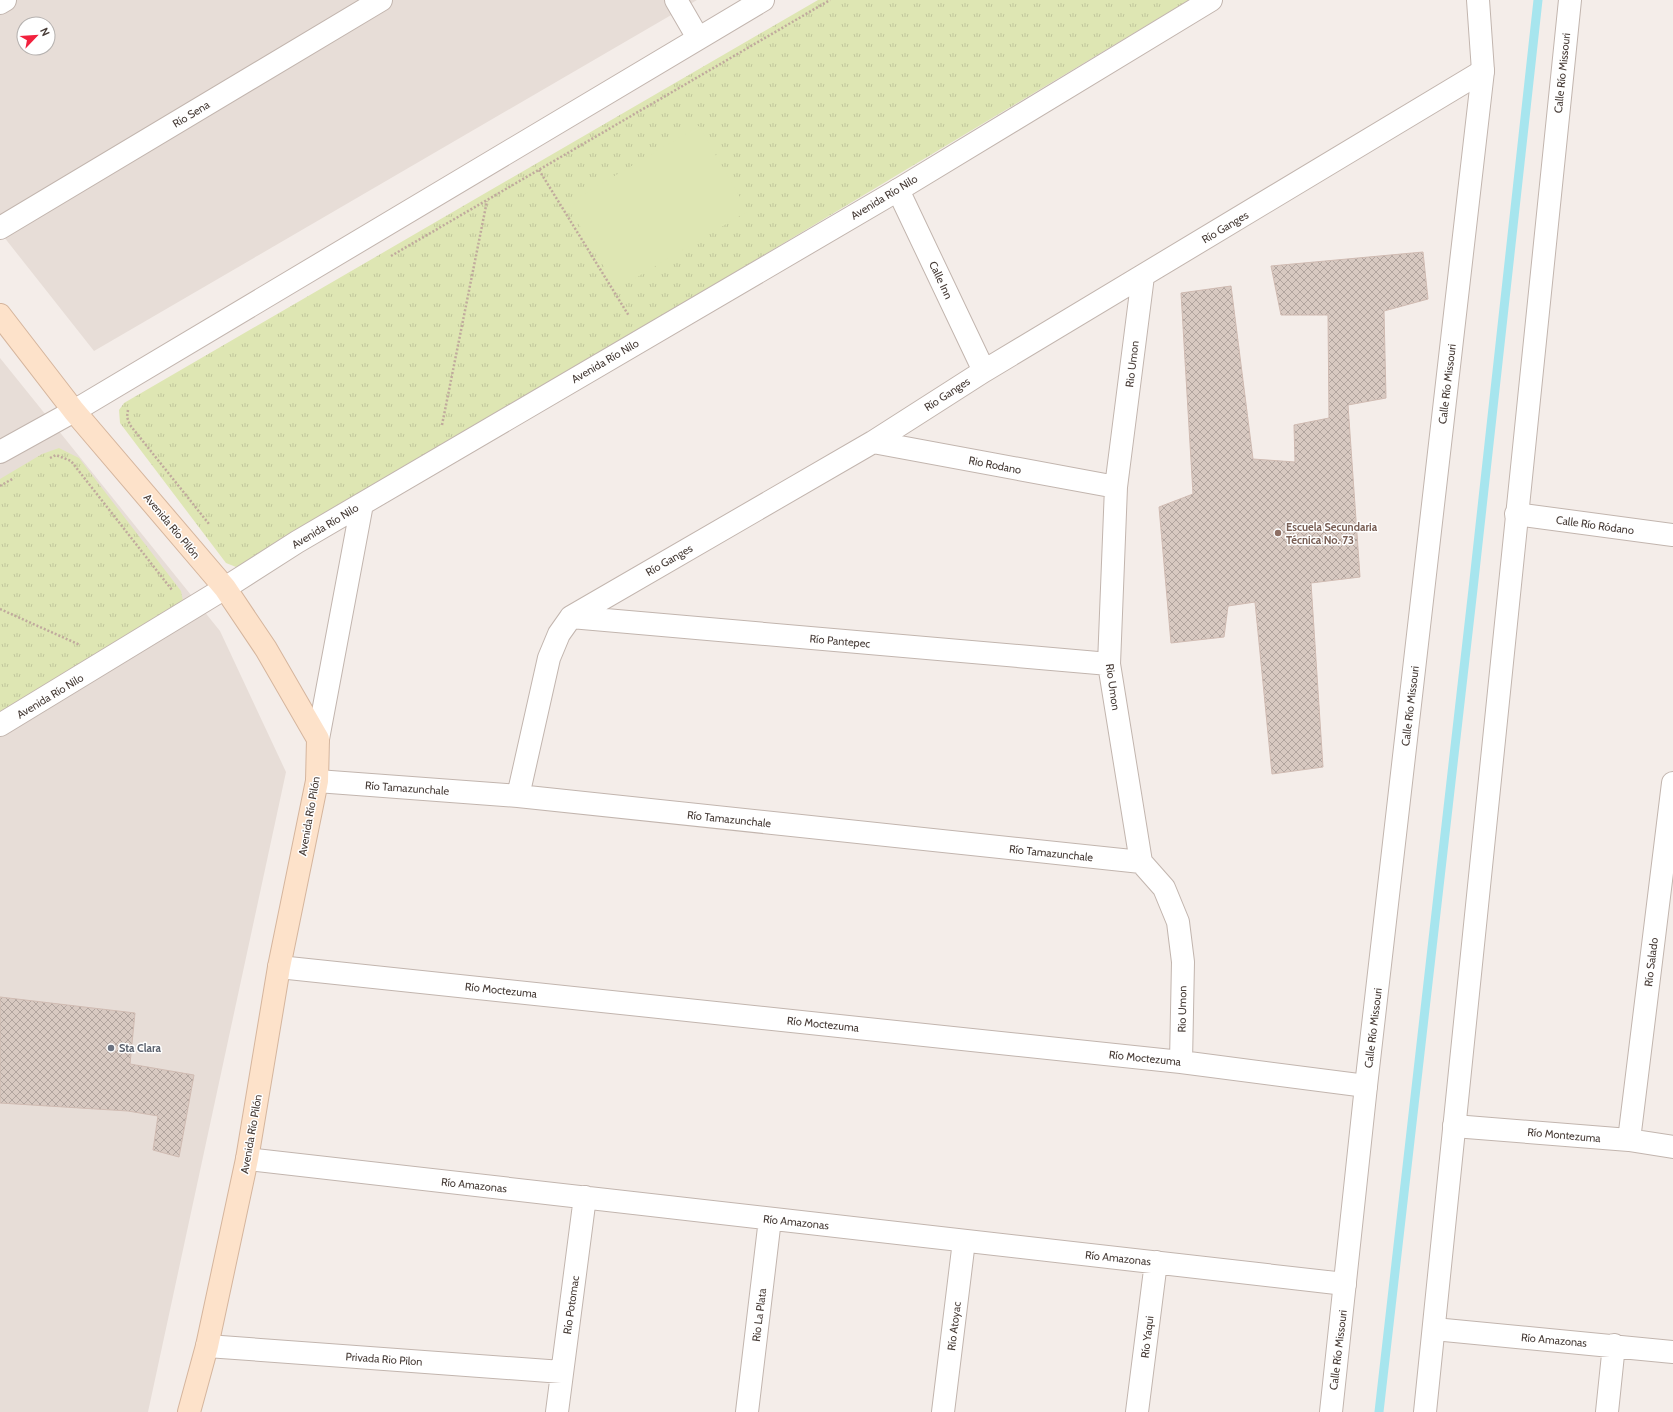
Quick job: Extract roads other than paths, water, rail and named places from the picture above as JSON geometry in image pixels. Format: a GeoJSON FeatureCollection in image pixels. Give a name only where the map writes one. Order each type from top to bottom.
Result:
{"type":"FeatureCollection","features":[{"type":"Feature","properties":{"kind":"main road","name":"Avenida Río Pilón"},"geometry":{"type":"LineString","coordinates":[[0,315],[74,411],[225,588],[266,649],[318,739],[317,781],[279,967],[247,1159],[207,1346],[189,1412]]}},
{"type":"Feature","properties":{"kind":"street"},"geometry":{"type":"LineString","coordinates":[[0,3],[5,0]]}},
{"type":"Feature","properties":{"kind":"street","name":"Río Sena"},"geometry":{"type":"LineString","coordinates":[[0,228],[381,0]]}},
{"type":"Feature","properties":{"kind":"street"},"geometry":{"type":"LineString","coordinates":[[676,0],[698,38]]}},
{"type":"Feature","properties":{"kind":"street"},"geometry":{"type":"LineString","coordinates":[[0,452],[74,411],[763,0]]}},
{"type":"Feature","properties":{"kind":"street","name":"Avenida Río Nilo"},"geometry":{"type":"LineString","coordinates":[[0,725],[225,588],[297,542],[898,190],[1211,0]]}},
{"type":"Feature","properties":{"kind":"street","name":"Calle Río Missouri"},"geometry":{"type":"LineString","coordinates":[[1330,1412],[1483,71],[1478,0]]}},
{"type":"Feature","properties":{"kind":"street","name":"Calle Río Missouri"},"geometry":{"type":"LineString","coordinates":[[1425,1412],[1516,514],[1570,0]]}},
{"type":"Feature","properties":{"kind":"street","name":"Río Ganges"},"geometry":{"type":"LineString","coordinates":[[518,796],[549,658],[559,634],[571,617],[873,442],[984,371],[1483,71]]}},
{"type":"Feature","properties":{"kind":"street","name":"Calle Inn"},"geometry":{"type":"LineString","coordinates":[[898,190],[984,371]]}},
{"type":"Feature","properties":{"kind":"street","name":"Rio Umon"},"geometry":{"type":"LineString","coordinates":[[1143,276],[1116,488],[1109,664],[1141,862],[1164,888],[1178,922],[1183,962],[1181,1062]]}},
{"type":"Feature","properties":{"kind":"street","name":"Rio Rodano"},"geometry":{"type":"LineString","coordinates":[[873,442],[1116,488]]}},
{"type":"Feature","properties":{"kind":"street"},"geometry":{"type":"LineString","coordinates":[[318,739],[362,504]]}},
{"type":"Feature","properties":{"kind":"street","name":"Calle Río Ródano"},"geometry":{"type":"LineString","coordinates":[[1516,514],[1673,536]]}},
{"type":"Feature","properties":{"kind":"street","name":"Río Pantepec"},"geometry":{"type":"LineString","coordinates":[[571,617],[1109,664]]}},
{"type":"Feature","properties":{"kind":"street","name":"Río Tamazunchale"},"geometry":{"type":"LineString","coordinates":[[317,781],[518,796],[1141,862]]}},
{"type":"Feature","properties":{"kind":"street","name":"Río Salado"},"geometry":{"type":"LineString","coordinates":[[1629,1140],[1673,783]]}},
{"type":"Feature","properties":{"kind":"street","name":"Río Moctezuma"},"geometry":{"type":"LineString","coordinates":[[279,967],[1181,1062],[1366,1086]]}},
{"type":"Feature","properties":{"kind":"street","name":"Río Montezuma"},"geometry":{"type":"LineString","coordinates":[[1454,1126],[1629,1140],[1673,1147]]}},
{"type":"Feature","properties":{"kind":"street","name":"Río Amazonas"},"geometry":{"type":"LineString","coordinates":[[247,1159],[1345,1284]]}},
{"type":"Feature","properties":{"kind":"street","name":"Río Potomac"},"geometry":{"type":"LineString","coordinates":[[557,1412],[585,1197]]}},
{"type":"Feature","properties":{"kind":"street","name":"Rio La Plata"},"geometry":{"type":"LineString","coordinates":[[747,1412],[770,1219]]}},
{"type":"Feature","properties":{"kind":"street","name":"Río Atoyac"},"geometry":{"type":"LineString","coordinates":[[943,1412],[964,1240]]}},
{"type":"Feature","properties":{"kind":"street","name":"Río Yaqui"},"geometry":{"type":"LineString","coordinates":[[1138,1412],[1156,1262]]}},
{"type":"Feature","properties":{"kind":"street","name":"Río Amazonas"},"geometry":{"type":"LineString","coordinates":[[1434,1329],[1614,1345],[1673,1352]]}},
{"type":"Feature","properties":{"kind":"street"},"geometry":{"type":"LineString","coordinates":[[1607,1412],[1614,1345]]}},
{"type":"Feature","properties":{"kind":"street","name":"Privada Rio Pilon"},"geometry":{"type":"LineString","coordinates":[[207,1346],[562,1372]]}},
{"type":"Feature","properties":{"kind":"waterway"},"geometry":{"type":"LineString","coordinates":[[1379,1412],[1473,589],[1538,0]]}},
{"type":"Feature","properties":{"kind":"place","name":"Escuela Secundaria Técnica No. 73"},"geometry":{"type":"Point","coordinates":[1278,533]}},
{"type":"Feature","properties":{"kind":"place","name":"Sta Clara"},"geometry":{"type":"Point","coordinates":[111,1048]}}]}
